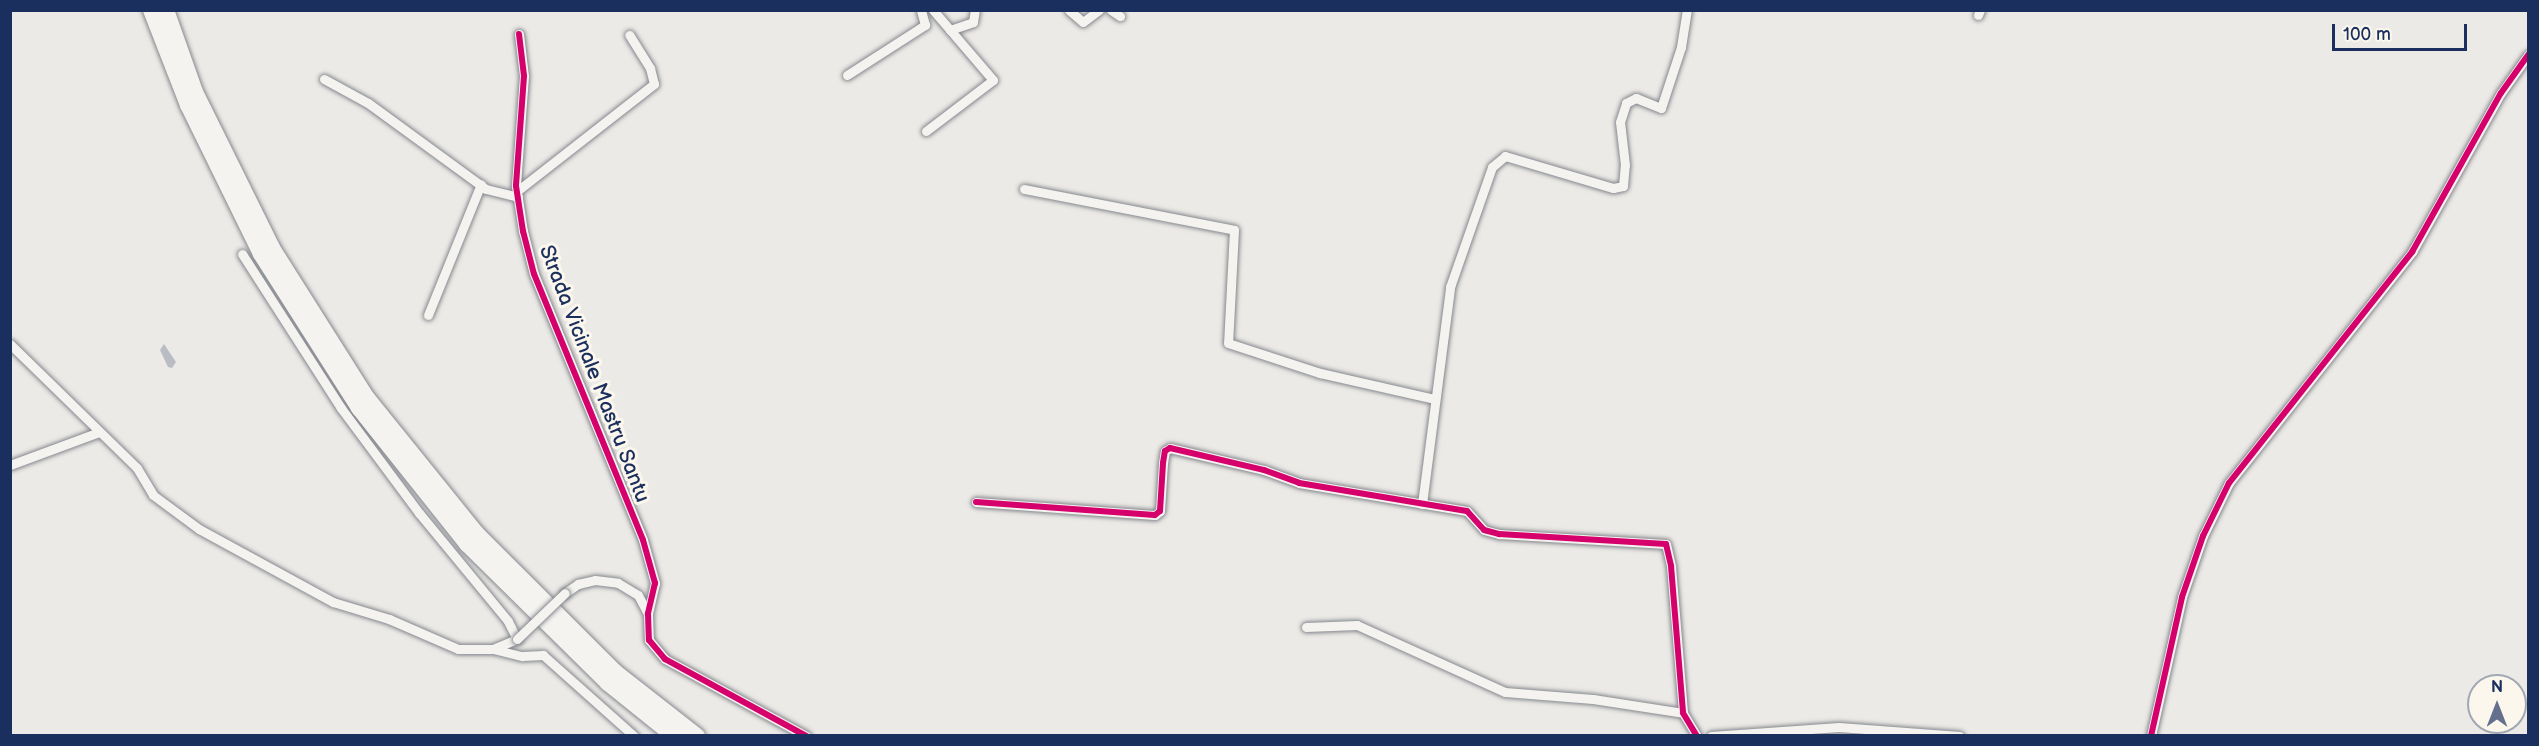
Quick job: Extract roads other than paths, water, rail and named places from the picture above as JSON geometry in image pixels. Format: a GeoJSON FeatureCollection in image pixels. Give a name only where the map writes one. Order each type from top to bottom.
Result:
{"type":"FeatureCollection","features":[{"type":"Feature","properties":{"kind":"highway"},"geometry":{"type":"LineString","coordinates":[[151,10],[188,105],[261,255],[359,408],[467,544],[608,683],[674,735]]}},
{"type":"Feature","properties":{"kind":"highway"},"geometry":{"type":"LineString","coordinates":[[166,10],[195,92],[272,249],[367,398],[476,533],[615,672],[697,735]]}},
{"type":"Feature","properties":{"kind":"street"},"geometry":{"type":"LineString","coordinates":[[847,75],[925,25],[921,10]]}},
{"type":"Feature","properties":{"kind":"street"},"geometry":{"type":"LineString","coordinates":[[926,131],[993,80],[933,10]]}},
{"type":"Feature","properties":{"kind":"street"},"geometry":{"type":"LineString","coordinates":[[950,30],[973,22],[975,10]]}},
{"type":"Feature","properties":{"kind":"street"},"geometry":{"type":"LineString","coordinates":[[1069,10],[1083,22],[1099,10]]}},
{"type":"Feature","properties":{"kind":"street"},"geometry":{"type":"LineString","coordinates":[[1422,504],[1450,286],[1492,167],[1505,156],[1613,188],[1623,186],[1625,165],[1620,122],[1626,103],[1635,98],[1661,108],[1681,47],[1687,10]]}},
{"type":"Feature","properties":{"kind":"street","name":"Strada Vicinale Mastru Santu"},"geometry":{"type":"LineString","coordinates":[[519,34],[524,76],[517,194],[534,274],[643,540],[655,583],[648,615]]}},
{"type":"Feature","properties":{"kind":"street"},"geometry":{"type":"LineString","coordinates":[[324,79],[368,103],[481,184],[517,194],[654,84],[650,68],[629,35]]}},
{"type":"Feature","properties":{"kind":"street"},"geometry":{"type":"LineString","coordinates":[[2151,735],[2182,597],[2204,536],[2229,483],[2412,252],[2500,93],[2529,55]]}},
{"type":"Feature","properties":{"kind":"street"},"geometry":{"type":"LineString","coordinates":[[428,315],[481,184]]}},
{"type":"Feature","properties":{"kind":"street"},"geometry":{"type":"LineString","coordinates":[[1024,189],[1234,230],[1228,343],[1320,373],[1434,399]]}},
{"type":"Feature","properties":{"kind":"street"},"geometry":{"type":"LineString","coordinates":[[242,254],[341,408],[419,513],[508,621],[517,639]]}},
{"type":"Feature","properties":{"kind":"street"},"geometry":{"type":"LineString","coordinates":[[10,344],[137,468],[153,495],[173,513],[288,580],[333,602],[389,619],[449,646],[493,649],[522,656],[543,655],[634,735]]}},
{"type":"Feature","properties":{"kind":"street"},"geometry":{"type":"LineString","coordinates":[[10,465],[99,432]]}},
{"type":"Feature","properties":{"kind":"street"},"geometry":{"type":"LineString","coordinates":[[976,502],[1155,515],[1160,511],[1165,451],[1170,448],[1264,470],[1299,483],[1467,511],[1484,530],[1499,534],[1665,544],[1671,566],[1683,713],[1697,735]]}},
{"type":"Feature","properties":{"kind":"street"},"geometry":{"type":"LineString","coordinates":[[493,649],[517,639],[565,593],[578,584],[595,580],[618,583],[638,595],[648,615],[649,639],[665,658],[806,735]]}},
{"type":"Feature","properties":{"kind":"street"},"geometry":{"type":"LineString","coordinates":[[1306,627],[1357,625],[1505,692],[1593,699],[1683,713]]}},
{"type":"Feature","properties":{"kind":"street"},"geometry":{"type":"LineString","coordinates":[[1712,735],[1839,727],[1960,735]]}}]}
